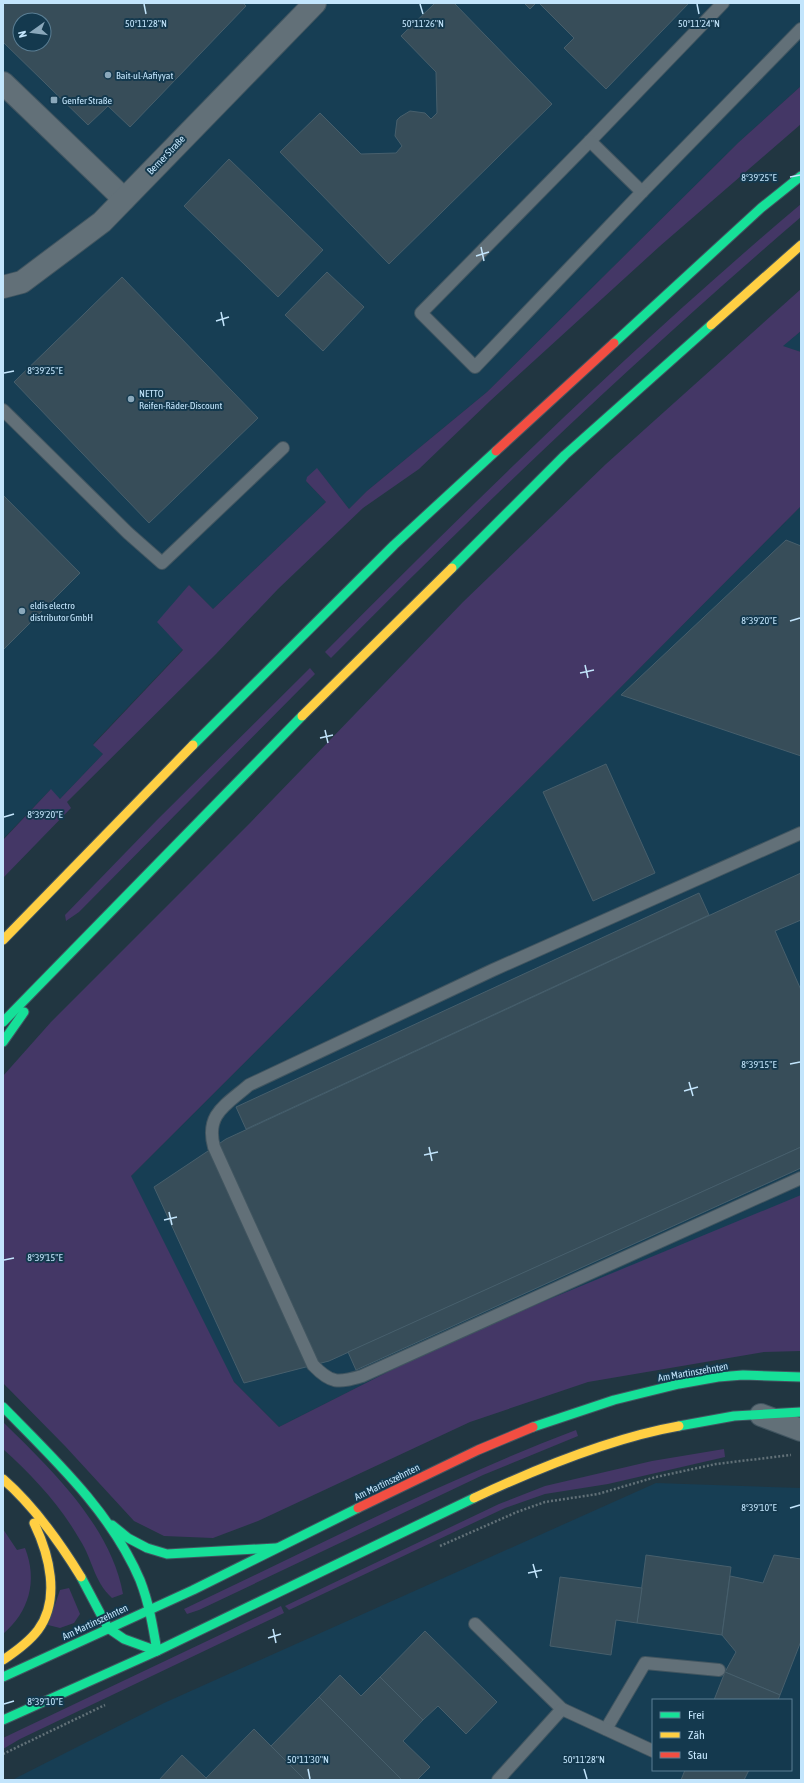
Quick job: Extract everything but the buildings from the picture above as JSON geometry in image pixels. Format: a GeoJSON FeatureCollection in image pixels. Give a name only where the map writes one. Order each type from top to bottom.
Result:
{"type":"FeatureCollection","features":[{"type":"Feature","properties":{"kind":"main road"},"geometry":{"type":"LineString","coordinates":[[3,940],[237,701],[394,545],[750,219],[801,176]]}},
{"type":"Feature","properties":{"kind":"main road"},"geometry":{"type":"LineString","coordinates":[[3,1022],[285,733],[565,455],[801,245]]}},
{"type":"Feature","properties":{"kind":"main road"},"geometry":{"type":"LineString","coordinates":[[3,1042],[51,973]]}},
{"type":"Feature","properties":{"kind":"main road"},"geometry":{"type":"LineString","coordinates":[[743,1375],[801,1368]]}},
{"type":"Feature","properties":{"kind":"main road","name":"Am Martinszehnten"},"geometry":{"type":"LineString","coordinates":[[3,1677],[192,1590],[478,1450],[540,1424],[614,1400],[679,1384],[718,1377],[743,1375],[801,1377]]}},
{"type":"Feature","properties":{"kind":"main road"},"geometry":{"type":"LineString","coordinates":[[3,1407],[71,1477],[105,1519],[130,1561],[151,1608],[156,1630],[157,1651]]}},
{"type":"Feature","properties":{"kind":"main road"},"geometry":{"type":"LineString","coordinates":[[3,1720],[77,1685],[157,1651],[470,1501],[555,1464],[624,1441],[674,1428],[735,1416],[801,1412]]}},
{"type":"Feature","properties":{"kind":"main road"},"geometry":{"type":"LineString","coordinates":[[3,1479],[19,1492],[51,1531],[87,1587],[108,1628],[130,1642],[157,1651]]}},
{"type":"Feature","properties":{"kind":"main road"},"geometry":{"type":"LineString","coordinates":[[3,1660],[38,1629],[46,1612],[49,1594],[50,1576],[47,1554],[19,1492]]}},
{"type":"Feature","properties":{"kind":"main road"},"geometry":{"type":"LineString","coordinates":[[105,1519],[128,1538],[147,1548],[167,1554],[276,1548]]}},
{"type":"Feature","properties":{"kind":"street","name":"Berner Straße"},"geometry":{"type":"LineString","coordinates":[[3,287],[22,282],[102,222],[314,3]]}},
{"type":"Feature","properties":{"kind":"street"},"geometry":{"type":"LineString","coordinates":[[3,83],[124,199]]}},
{"type":"Feature","properties":{"kind":"street"},"geometry":{"type":"LineString","coordinates":[[761,1415],[801,1430]]}},
{"type":"Feature","properties":{"kind":"lane"},"geometry":{"type":"LineString","coordinates":[[723,3],[421,313],[475,367],[642,192],[801,29]]}},
{"type":"Feature","properties":{"kind":"lane"},"geometry":{"type":"LineString","coordinates":[[590,141],[642,192]]}},
{"type":"Feature","properties":{"kind":"lane"},"geometry":{"type":"LineString","coordinates":[[3,410],[128,533],[162,563],[283,448]]}},
{"type":"Feature","properties":{"kind":"lane"},"geometry":{"type":"LineString","coordinates":[[801,833],[493,970],[249,1085],[217,1113],[211,1126],[214,1147],[313,1365],[323,1375],[333,1381],[344,1381],[362,1376],[801,1178]]}},
{"type":"Feature","properties":{"kind":"lane"},"geometry":{"type":"LineString","coordinates":[[475,1624],[562,1709],[652,1751]]}},
{"type":"Feature","properties":{"kind":"lane"},"geometry":{"type":"LineString","coordinates":[[606,1729],[645,1663],[719,1670]]}},
{"type":"Feature","properties":{"kind":"lane"},"geometry":{"type":"LineString","coordinates":[[498,1780],[562,1709]]}},
{"type":"Feature","properties":{"kind":"path"},"geometry":{"type":"LineString","coordinates":[[434,1548],[516,1512],[545,1502],[598,1494],[656,1477],[716,1464],[794,1455]]}},
{"type":"Feature","properties":{"kind":"path"},"geometry":{"type":"LineString","coordinates":[[3,1754],[107,1704]]}},
{"type":"Feature","properties":{"kind":"shaded area"},"geometry":{"type":"Polygon","coordinates":[[[3,3],[801,3],[801,86],[739,142],[487,392],[367,491],[349,509],[317,469],[306,481],[326,502],[213,609],[189,585],[183,649],[93,744],[103,754],[60,799],[50,790],[3,839],[3,3]]]}},
{"type":"Feature","properties":{"kind":"shaded area"},"geometry":{"type":"Polygon","coordinates":[[[801,86],[801,124],[660,246],[490,401],[419,469],[363,508],[278,589],[216,654],[67,802],[71,808],[3,878],[3,840],[51,789],[60,799],[103,754],[93,745],[183,650],[157,622],[189,585],[213,609],[326,502],[306,481],[307,477],[317,468],[349,509],[367,491],[487,392],[739,142],[801,86]]]}},
{"type":"Feature","properties":{"kind":"shaded area"},"geometry":{"type":"Polygon","coordinates":[[[801,204],[801,217],[680,323],[620,378],[445,544],[331,658],[325,652],[440,537],[617,367],[739,257],[801,204]]]}},
{"type":"Feature","properties":{"kind":"shaded area"},"geometry":{"type":"Polygon","coordinates":[[[801,289],[801,331],[783,346],[801,352],[801,506],[131,1176],[234,1382],[279,1427],[453,1339],[801,1195],[801,1351],[764,1352],[588,1382],[470,1422],[258,1521],[213,1538],[164,1536],[134,1521],[65,1446],[3,1383],[3,1076],[51,1022],[250,823],[463,602],[606,464],[801,289]]]}},
{"type":"Feature","properties":{"kind":"shaded area"},"geometry":{"type":"Polygon","coordinates":[[[801,331],[801,352],[782,346],[801,331]]]}},
{"type":"Feature","properties":{"kind":"shaded area"},"geometry":{"type":"Polygon","coordinates":[[[801,506],[801,1275],[477,1327],[279,1427],[80,1227],[801,506]]]}},
{"type":"Feature","properties":{"kind":"shaded area"},"geometry":{"type":"Polygon","coordinates":[[[310,668],[315,674],[79,912],[66,921],[65,915],[158,819],[310,668]]]}},
{"type":"Feature","properties":{"kind":"shaded area"},"geometry":{"type":"Polygon","coordinates":[[[3,1422],[58,1479],[92,1522],[106,1545],[116,1569],[123,1594],[112,1598],[106,1591],[97,1577],[84,1547],[64,1515],[35,1480],[3,1449],[3,1422]]]}},
{"type":"Feature","properties":{"kind":"shaded area"},"geometry":{"type":"Polygon","coordinates":[[[576,1430],[578,1436],[483,1475],[199,1610],[187,1614],[184,1609],[427,1493],[576,1430]]]}},
{"type":"Feature","properties":{"kind":"shaded area"},"geometry":{"type":"Polygon","coordinates":[[[724,1449],[725,1457],[608,1484],[545,1494],[505,1508],[289,1610],[285,1606],[499,1504],[545,1486],[652,1461],[724,1449]]]}},
{"type":"Feature","properties":{"kind":"shaded area"},"geometry":{"type":"Polygon","coordinates":[[[656,1483],[801,1488],[801,1780],[12,1780],[164,1703],[656,1483]]]}},
{"type":"Feature","properties":{"kind":"shaded area"},"geometry":{"type":"Polygon","coordinates":[[[3,1529],[17,1550],[25,1548],[31,1572],[31,1584],[25,1606],[12,1625],[3,1634],[3,1529]]]}},
{"type":"Feature","properties":{"kind":"shaded area"},"geometry":{"type":"Polygon","coordinates":[[[69,1588],[80,1614],[74,1623],[60,1628],[48,1625],[60,1590],[69,1588]]]}},
{"type":"Feature","properties":{"kind":"shaded area"},"geometry":{"type":"Polygon","coordinates":[[[281,1606],[284,1613],[20,1739],[3,1749],[3,1738],[281,1606]]]}},
{"type":"Feature","properties":{"kind":"traffic: fast"},"geometry":{"type":"LineString","coordinates":[[614,343],[761,208],[801,176]]}},
{"type":"Feature","properties":{"kind":"traffic: fast"},"geometry":{"type":"LineString","coordinates":[[452,568],[565,455],[711,325]]}},
{"type":"Feature","properties":{"kind":"traffic: fast"},"geometry":{"type":"LineString","coordinates":[[193,745],[394,545],[496,451]]}},
{"type":"Feature","properties":{"kind":"traffic: fast"},"geometry":{"type":"LineString","coordinates":[[3,1022],[302,716]]}},
{"type":"Feature","properties":{"kind":"traffic: fast"},"geometry":{"type":"LineString","coordinates":[[3,1042],[24,1012]]}},
{"type":"Feature","properties":{"kind":"traffic: fast"},"geometry":{"type":"LineString","coordinates":[[533,1427],[614,1400],[679,1384],[718,1377],[743,1375],[801,1377]]}},
{"type":"Feature","properties":{"kind":"traffic: fast"},"geometry":{"type":"LineString","coordinates":[[3,1407],[42,1446],[80,1488],[114,1532],[128,1555],[140,1580],[148,1606],[157,1651],[124,1639],[108,1628],[81,1577]]}},
{"type":"Feature","properties":{"kind":"traffic: fast"},"geometry":{"type":"LineString","coordinates":[[679,1426],[734,1416],[801,1412]]}},
{"type":"Feature","properties":{"kind":"traffic: fast"},"geometry":{"type":"LineString","coordinates":[[3,1720],[157,1651],[474,1498]]}},
{"type":"Feature","properties":{"kind":"traffic: fast"},"geometry":{"type":"LineString","coordinates":[[3,1677],[193,1590],[358,1508]]}},
{"type":"Feature","properties":{"kind":"traffic: fast"},"geometry":{"type":"LineString","coordinates":[[112,1525],[128,1538],[147,1548],[167,1554],[276,1548]]}},
{"type":"Feature","properties":{"kind":"traffic: slow"},"geometry":{"type":"LineString","coordinates":[[711,325],[801,245]]}},
{"type":"Feature","properties":{"kind":"traffic: slow"},"geometry":{"type":"LineString","coordinates":[[302,716],[452,568]]}},
{"type":"Feature","properties":{"kind":"traffic: slow"},"geometry":{"type":"LineString","coordinates":[[3,940],[193,745]]}},
{"type":"Feature","properties":{"kind":"traffic: slow"},"geometry":{"type":"LineString","coordinates":[[474,1498],[523,1476],[601,1446],[653,1431],[679,1426]]}},
{"type":"Feature","properties":{"kind":"traffic: slow"},"geometry":{"type":"LineString","coordinates":[[3,1479],[26,1501],[46,1525],[81,1577]]}},
{"type":"Feature","properties":{"kind":"traffic: slow"},"geometry":{"type":"LineString","coordinates":[[3,1660],[22,1646],[38,1630],[45,1618],[49,1605],[51,1591],[48,1562],[34,1523]]}},
{"type":"Feature","properties":{"kind":"traffic: jam"},"geometry":{"type":"LineString","coordinates":[[496,451],[614,343]]}},
{"type":"Feature","properties":{"kind":"traffic: jam"},"geometry":{"type":"LineString","coordinates":[[358,1508],[478,1450],[533,1427]]}},
{"type":"Feature","properties":{"kind":"place","name":"Bait-ul-Aafiyyat"},"geometry":{"type":"Point","coordinates":[108,75]}},
{"type":"Feature","properties":{"kind":"place","name":"Genfer Straße"},"geometry":{"type":"Point","coordinates":[54,100]}},
{"type":"Feature","properties":{"kind":"place","name":"NETTO Reifen-Räder-Discount"},"geometry":{"type":"Point","coordinates":[131,399]}},
{"type":"Feature","properties":{"kind":"place","name":"eldis electro distributor GmbH"},"geometry":{"type":"Point","coordinates":[22,611]}}]}
